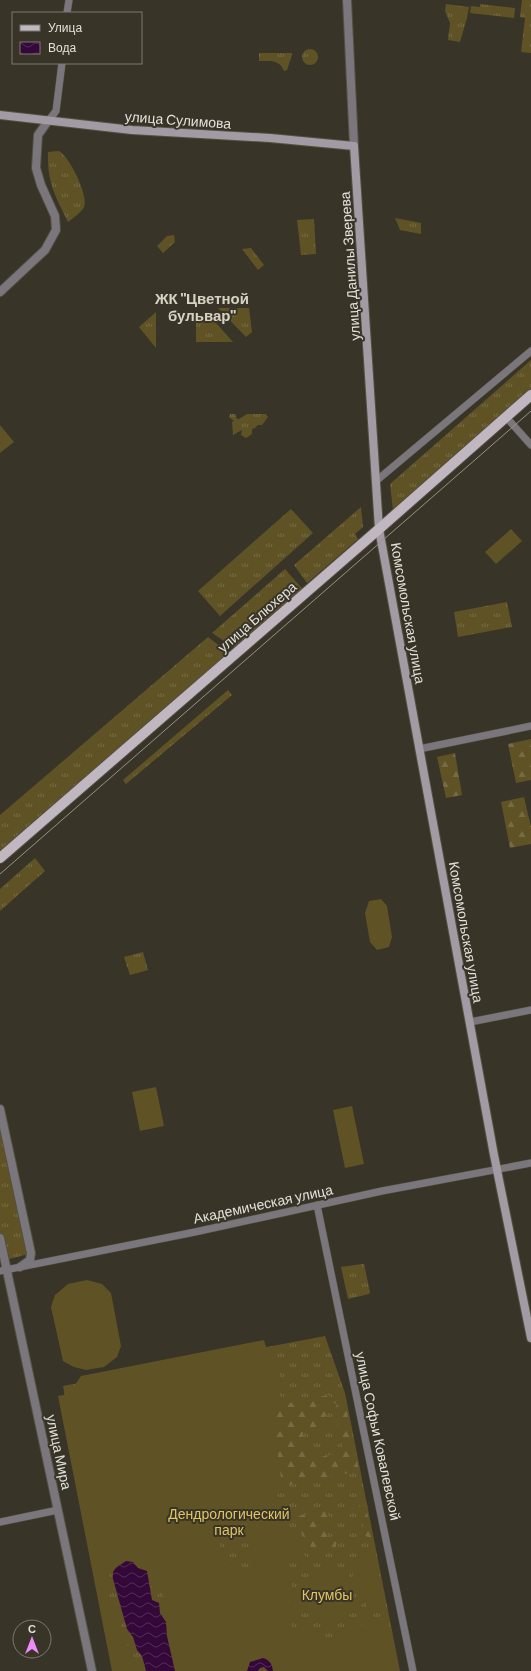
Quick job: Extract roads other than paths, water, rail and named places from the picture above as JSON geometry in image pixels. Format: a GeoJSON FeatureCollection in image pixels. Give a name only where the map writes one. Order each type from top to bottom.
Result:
{"type":"FeatureCollection","features":[{"type":"Feature","properties":{"kind":"main road","name":"улица Сулимова"},"geometry":{"type":"LineString","coordinates":[[0,115],[132,130],[270,138],[354,146]]}},
{"type":"Feature","properties":{"kind":"main road","name":"улица Данилы Зверева"},"geometry":{"type":"LineString","coordinates":[[354,146],[379,530]]}},
{"type":"Feature","properties":{"kind":"main road","name":"улица Блюхера"},"geometry":{"type":"LineString","coordinates":[[0,858],[379,530],[531,395]]}},
{"type":"Feature","properties":{"kind":"main road","name":"Комсомольская улица"},"geometry":{"type":"LineString","coordinates":[[379,530],[496,1168],[531,1338]]}},
{"type":"Feature","properties":{"kind":"street"},"geometry":{"type":"LineString","coordinates":[[67,12],[69,0]]}},
{"type":"Feature","properties":{"kind":"street","name":"улица Данилы Зверева"},"geometry":{"type":"LineString","coordinates":[[347,0],[354,146]]}},
{"type":"Feature","properties":{"kind":"street"},"geometry":{"type":"LineString","coordinates":[[0,292],[41,255],[51,242],[56,230],[55,216],[41,185],[36,168],[38,135],[56,111],[62,64]]}},
{"type":"Feature","properties":{"kind":"street"},"geometry":{"type":"LineString","coordinates":[[376,481],[531,351]]}},
{"type":"Feature","properties":{"kind":"street"},"geometry":{"type":"LineString","coordinates":[[506,416],[531,445]]}},
{"type":"Feature","properties":{"kind":"street"},"geometry":{"type":"LineString","coordinates":[[419,749],[531,726]]}},
{"type":"Feature","properties":{"kind":"street"},"geometry":{"type":"LineString","coordinates":[[470,1022],[531,1010]]}},
{"type":"Feature","properties":{"kind":"street"},"geometry":{"type":"LineString","coordinates":[[0,1109],[31,1253],[30,1260],[20,1267]]}},
{"type":"Feature","properties":{"kind":"street","name":"Академическая улица"},"geometry":{"type":"LineString","coordinates":[[3,1271],[382,1191],[496,1168],[531,1163]]}},
{"type":"Feature","properties":{"kind":"street","name":"улица Софьи Ковалевской"},"geometry":{"type":"LineString","coordinates":[[316,1205],[414,1671]]}},
{"type":"Feature","properties":{"kind":"street","name":"улица Мира"},"geometry":{"type":"LineString","coordinates":[[0,1238],[3,1271],[58,1510],[92,1671]]}},
{"type":"Feature","properties":{"kind":"street"},"geometry":{"type":"LineString","coordinates":[[0,1522],[58,1510]]}},
{"type":"Feature","properties":{"kind":"water"},"geometry":{"type":"Polygon","coordinates":[[[126,1561],[133,1562],[138,1568],[147,1571],[152,1600],[159,1603],[160,1613],[166,1622],[167,1636],[175,1671],[146,1671],[142,1656],[137,1650],[133,1637],[127,1629],[113,1579],[114,1570],[126,1561]]]}},
{"type":"Feature","properties":{"kind":"water"},"geometry":{"type":"Polygon","coordinates":[[[263,1658],[270,1663],[273,1671],[268,1671],[264,1667],[260,1668],[258,1671],[247,1671],[250,1662],[263,1658]]]}},
{"type":"Feature","properties":{"kind":"tram line"},"geometry":{"type":"LineString","coordinates":[[0,874],[531,411]]}},
{"type":"Feature","properties":{"kind":"district","name":"ЖК \"Цветной бульвар\""},"geometry":{"type":"Point","coordinates":[202,308]}},
{"type":"Feature","properties":{"kind":"park label","name":"Дендрологический парк"},"geometry":{"type":"Point","coordinates":[229,1522]}},
{"type":"Feature","properties":{"kind":"park label","name":"Клумбы"},"geometry":{"type":"Point","coordinates":[327,1595]}}]}
